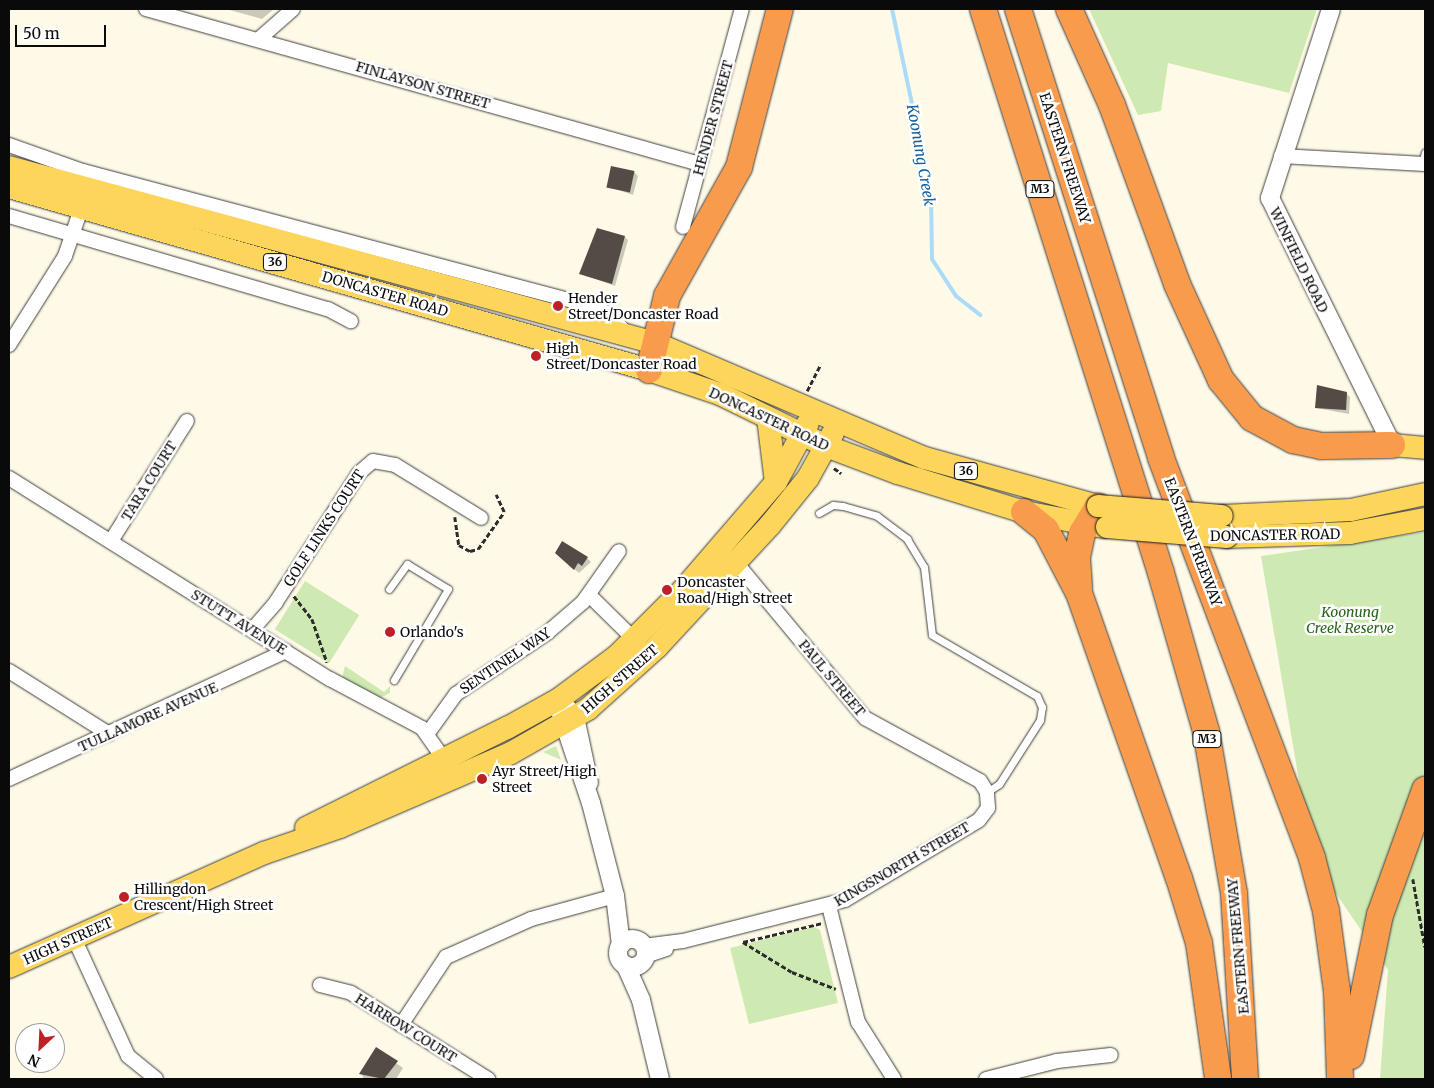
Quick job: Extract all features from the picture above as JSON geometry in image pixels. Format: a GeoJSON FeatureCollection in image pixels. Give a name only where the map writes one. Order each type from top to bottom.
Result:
{"type":"FeatureCollection","features":[{"type":"Feature","properties":{"kind":"highway"},"geometry":{"type":"LineString","coordinates":[[649,370],[673,282],[712,221],[739,167],[780,9]]}},
{"type":"Feature","properties":{"kind":"highway","name":"EASTERN FREEWAY"},"geometry":{"type":"LineString","coordinates":[[983,9],[1158,564],[1206,730],[1234,892],[1245,1079]]}},
{"type":"Feature","properties":{"kind":"highway","name":"EASTERN FREEWAY"},"geometry":{"type":"LineString","coordinates":[[1018,9],[1162,458],[1312,858],[1326,910],[1337,991],[1340,1079]]}},
{"type":"Feature","properties":{"kind":"highway"},"geometry":{"type":"LineString","coordinates":[[1069,9],[1112,105],[1177,284],[1221,380],[1252,418],[1275,432],[1321,446],[1392,445]]}},
{"type":"Feature","properties":{"kind":"highway"},"geometry":{"type":"LineString","coordinates":[[1024,512],[1046,530],[1079,592],[1190,911],[1207,992],[1218,1079]]}},
{"type":"Feature","properties":{"kind":"highway"},"geometry":{"type":"LineString","coordinates":[[1079,592],[1077,557],[1098,519]]}},
{"type":"Feature","properties":{"kind":"highway"},"geometry":{"type":"LineString","coordinates":[[1346,1079],[1380,915],[1425,790]]}},
{"type":"Feature","properties":{"kind":"main road","name":"DONCASTER ROAD"},"geometry":{"type":"LineString","coordinates":[[9,166],[521,309],[655,343],[838,423],[1098,519]]}},
{"type":"Feature","properties":{"kind":"main road","name":"DONCASTER ROAD"},"geometry":{"type":"LineString","coordinates":[[9,187],[649,370],[720,394],[802,435],[860,460],[1024,512],[1098,519],[1350,534],[1425,519]]}},
{"type":"Feature","properties":{"kind":"main road"},"geometry":{"type":"LineString","coordinates":[[521,309],[548,330],[596,344],[597,356]]}},
{"type":"Feature","properties":{"kind":"main road","name":"HIGH STREET"},"geometry":{"type":"LineString","coordinates":[[450,769],[558,698],[635,641],[721,547],[776,482],[814,412]]}},
{"type":"Feature","properties":{"kind":"main road"},"geometry":{"type":"LineString","coordinates":[[768,418],[776,482]]}},
{"type":"Feature","properties":{"kind":"main road","name":"HIGH STREET"},"geometry":{"type":"LineString","coordinates":[[9,967],[264,853],[326,816],[450,769],[568,721],[657,647],[736,563],[808,478],[838,423]]}},
{"type":"Feature","properties":{"kind":"main road"},"geometry":{"type":"LineString","coordinates":[[1392,445],[1425,448]]}},
{"type":"Feature","properties":{"kind":"main road"},"geometry":{"type":"LineString","coordinates":[[808,478],[829,464],[860,460]]}},
{"type":"Feature","properties":{"kind":"main road","name":"DONCASTER ROAD"},"geometry":{"type":"LineString","coordinates":[[1224,527],[1350,510],[1425,494]]}},
{"type":"Feature","properties":{"kind":"street","name":"FINLAYSON STREET"},"geometry":{"type":"LineString","coordinates":[[146,9],[259,39],[700,164]]}},
{"type":"Feature","properties":{"kind":"street"},"geometry":{"type":"LineString","coordinates":[[259,39],[293,9]]}},
{"type":"Feature","properties":{"kind":"street","name":"HENDER STREET"},"geometry":{"type":"LineString","coordinates":[[683,227],[742,9]]}},
{"type":"Feature","properties":{"kind":"street","name":"WINFIELD ROAD"},"geometry":{"type":"LineString","coordinates":[[1331,9],[1270,187],[1272,207],[1392,445]]}},
{"type":"Feature","properties":{"kind":"street"},"geometry":{"type":"LineString","coordinates":[[9,145],[83,171],[591,306],[611,315],[628,336]]}},
{"type":"Feature","properties":{"kind":"street"},"geometry":{"type":"LineString","coordinates":[[1281,156],[1424,160]]}},
{"type":"Feature","properties":{"kind":"street"},"geometry":{"type":"LineString","coordinates":[[9,345],[74,235],[81,209]]}},
{"type":"Feature","properties":{"kind":"street"},"geometry":{"type":"LineString","coordinates":[[9,216],[328,309],[351,321]]}},
{"type":"Feature","properties":{"kind":"street","name":"TARA COURT"},"geometry":{"type":"LineString","coordinates":[[111,542],[187,421]]}},
{"type":"Feature","properties":{"kind":"street","name":"GOLF LINKS COURT"},"geometry":{"type":"LineString","coordinates":[[257,633],[359,473],[373,461],[395,465],[481,518]]}},
{"type":"Feature","properties":{"kind":"street","name":"STUTT AVENUE"},"geometry":{"type":"LineString","coordinates":[[9,478],[286,651],[428,733],[450,769]]}},
{"type":"Feature","properties":{"kind":"street","name":"PAUL STREET"},"geometry":{"type":"LineString","coordinates":[[721,547],[865,718],[974,777],[988,794]]}},
{"type":"Feature","properties":{"kind":"street","name":"SENTINEL WAY"},"geometry":{"type":"LineString","coordinates":[[428,733],[456,694],[547,633],[589,595],[620,551]]}},
{"type":"Feature","properties":{"kind":"street"},"geometry":{"type":"LineString","coordinates":[[589,595],[635,641],[657,647]]}},
{"type":"Feature","properties":{"kind":"street","name":"TULLAMORE AVENUE"},"geometry":{"type":"LineString","coordinates":[[9,778],[109,734],[286,651]]}},
{"type":"Feature","properties":{"kind":"street"},"geometry":{"type":"LineString","coordinates":[[9,671],[109,734]]}},
{"type":"Feature","properties":{"kind":"street"},"geometry":{"type":"LineString","coordinates":[[558,698],[568,721],[615,896],[635,953],[641,1000],[660,1079]]}},
{"type":"Feature","properties":{"kind":"street","name":"KINGSNORTH STREET"},"geometry":{"type":"LineString","coordinates":[[635,953],[829,906],[979,820],[988,794]]}},
{"type":"Feature","properties":{"kind":"street"},"geometry":{"type":"LineString","coordinates":[[401,1025],[446,957],[530,919],[615,896]]}},
{"type":"Feature","properties":{"kind":"street"},"geometry":{"type":"LineString","coordinates":[[829,906],[858,1022],[894,1079]]}},
{"type":"Feature","properties":{"kind":"street"},"geometry":{"type":"LineString","coordinates":[[74,938],[128,1056],[156,1079]]}},
{"type":"Feature","properties":{"kind":"street","name":"HARROW COURT"},"geometry":{"type":"LineString","coordinates":[[320,984],[351,993],[488,1079]]}},
{"type":"Feature","properties":{"kind":"street"},"geometry":{"type":"LineString","coordinates":[[986,1079],[1057,1061],[1111,1055]]}},
{"type":"Feature","properties":{"kind":"lane"},"geometry":{"type":"LineString","coordinates":[[819,512],[833,505],[877,516],[907,538],[924,567],[932,635],[1037,696],[1042,707],[1040,720],[999,784],[988,794]]}},
{"type":"Feature","properties":{"kind":"lane"},"geometry":{"type":"LineString","coordinates":[[388,589],[407,564],[448,589],[394,680]]}},
{"type":"Feature","properties":{"kind":"path"},"geometry":{"type":"LineString","coordinates":[[451,513],[458,524],[459,545],[470,551],[478,548],[504,512],[496,495]]}},
{"type":"Feature","properties":{"kind":"path"},"geometry":{"type":"LineString","coordinates":[[298,590],[294,596],[312,619],[327,662]]}},
{"type":"Feature","properties":{"kind":"path"},"geometry":{"type":"LineString","coordinates":[[1412,871],[1425,946]]}},
{"type":"Feature","properties":{"kind":"path"},"geometry":{"type":"LineString","coordinates":[[833,922],[743,942],[792,972],[837,990]]}},
{"type":"Feature","properties":{"kind":"green space"},"geometry":{"type":"Polygon","coordinates":[[[1089,9],[1317,9],[1289,93],[1168,63],[1161,111],[1138,115],[1089,9]]]}},
{"type":"Feature","properties":{"kind":"green space","name":"Koonung Creek Reserve"},"geometry":{"type":"Polygon","coordinates":[[[1425,532],[1425,1079],[1380,1079],[1388,970],[1312,858],[1261,556],[1425,532]]]}},
{"type":"Feature","properties":{"kind":"green space"},"geometry":{"type":"Polygon","coordinates":[[[305,581],[359,615],[329,663],[275,629],[305,581]]]}},
{"type":"Feature","properties":{"kind":"green space"},"geometry":{"type":"Polygon","coordinates":[[[345,666],[384,692],[390,686],[390,693],[380,698],[342,678],[345,666]]]}},
{"type":"Feature","properties":{"kind":"green space"},"geometry":{"type":"Polygon","coordinates":[[[556,746],[561,760],[543,752],[556,746]]]}},
{"type":"Feature","properties":{"kind":"green space"},"geometry":{"type":"Polygon","coordinates":[[[814,927],[820,930],[838,1003],[749,1024],[730,948],[814,927]]]}},
{"type":"Feature","properties":{"kind":"building"},"geometry":{"type":"Polygon","coordinates":[[[611,166],[634,171],[630,193],[606,188],[611,166]]]}},
{"type":"Feature","properties":{"kind":"building"},"geometry":{"type":"Polygon","coordinates":[[[597,228],[625,236],[612,284],[579,274],[597,228]]]}},
{"type":"Feature","properties":{"kind":"building"},"geometry":{"type":"Polygon","coordinates":[[[1317,385],[1347,392],[1346,410],[1315,408],[1317,385]]]}},
{"type":"Feature","properties":{"kind":"building"},"geometry":{"type":"Polygon","coordinates":[[[562,541],[588,557],[582,566],[578,563],[574,570],[555,553],[562,541]]]}},
{"type":"Feature","properties":{"kind":"building"},"geometry":{"type":"Polygon","coordinates":[[[376,1047],[398,1061],[384,1079],[359,1074],[376,1047]]]}},
{"type":"Feature","properties":{"kind":"waterway","name":"Koonung Creek"},"geometry":{"type":"LineString","coordinates":[[892,9],[931,194],[932,259],[956,296],[980,315]]}},
{"type":"Feature","properties":{"kind":"place","name":"Hender Street/Doncaster Road"},"geometry":{"type":"Point","coordinates":[558,306]}},
{"type":"Feature","properties":{"kind":"place","name":"High Street/Doncaster Road"},"geometry":{"type":"Point","coordinates":[536,356]}},
{"type":"Feature","properties":{"kind":"place","name":"Doncaster Road/High Street"},"geometry":{"type":"Point","coordinates":[667,590]}},
{"type":"Feature","properties":{"kind":"place","name":"Orlando's"},"geometry":{"type":"Point","coordinates":[390,632]}},
{"type":"Feature","properties":{"kind":"place","name":"Ayr Street/High Street"},"geometry":{"type":"Point","coordinates":[482,779]}},
{"type":"Feature","properties":{"kind":"place","name":"Hillingdon Crescent/High Street"},"geometry":{"type":"Point","coordinates":[124,897]}}]}
